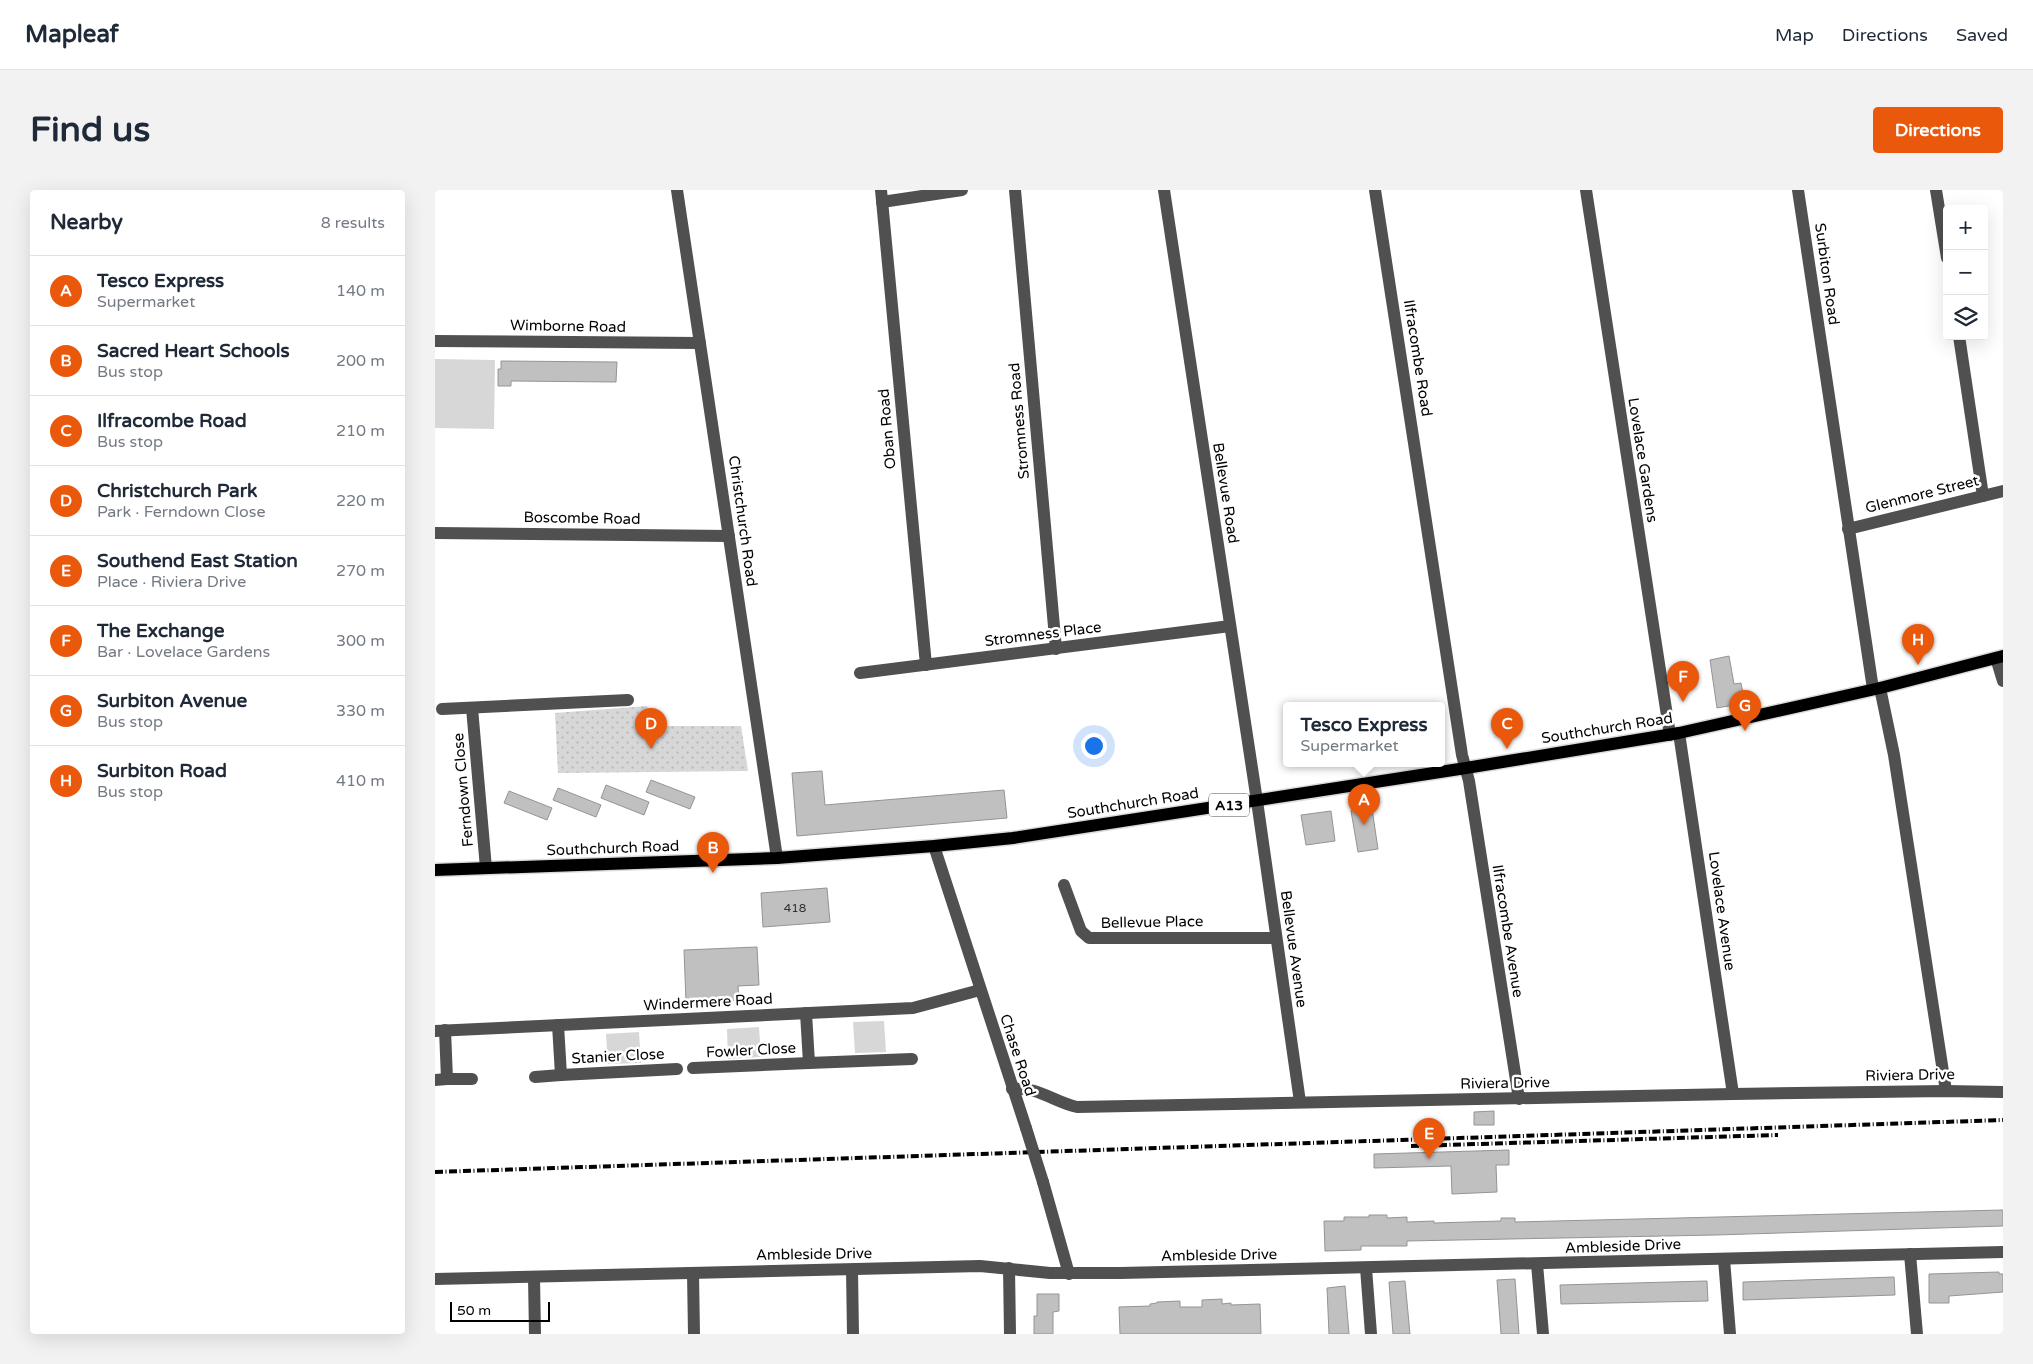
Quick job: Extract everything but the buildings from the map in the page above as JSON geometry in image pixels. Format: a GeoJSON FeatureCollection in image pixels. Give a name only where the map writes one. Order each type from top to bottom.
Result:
{"type":"FeatureCollection","features":[{"type":"Feature","properties":{"kind":"main road","name":"Southchurch Road"},"geometry":{"type":"LineString","coordinates":[[435,870],[777,858],[1013,838],[1674,734],[1877,688],[1999,657]]}},
{"type":"Feature","properties":{"kind":"street","name":"Christchurch Road"},"geometry":{"type":"LineString","coordinates":[[677,190],[777,858]]}},
{"type":"Feature","properties":{"kind":"street"},"geometry":{"type":"LineString","coordinates":[[881,196],[962,190]]}},
{"type":"Feature","properties":{"kind":"street","name":"Stromness Road"},"geometry":{"type":"LineString","coordinates":[[1015,190],[1056,649]]}},
{"type":"Feature","properties":{"kind":"street","name":"Bellevue Road"},"geometry":{"type":"LineString","coordinates":[[1164,190],[1257,801]]}},
{"type":"Feature","properties":{"kind":"street","name":"Ilfracombe Road"},"geometry":{"type":"LineString","coordinates":[[1375,190],[1465,768]]}},
{"type":"Feature","properties":{"kind":"street","name":"Lovelace Gardens"},"geometry":{"type":"LineString","coordinates":[[1585,190],[1674,734]]}},
{"type":"Feature","properties":{"kind":"street","name":"Surbiton Road"},"geometry":{"type":"LineString","coordinates":[[1798,190],[1848,529],[1877,688],[1894,755],[1946,1091]]}},
{"type":"Feature","properties":{"kind":"street"},"geometry":{"type":"LineString","coordinates":[[1936,190],[1946,250]]}},
{"type":"Feature","properties":{"kind":"street","name":"Oban Road"},"geometry":{"type":"LineString","coordinates":[[881,196],[926,665]]}},
{"type":"Feature","properties":{"kind":"street"},"geometry":{"type":"LineString","coordinates":[[1960,340],[1983,496]]}},
{"type":"Feature","properties":{"kind":"street","name":"Wimborne Road"},"geometry":{"type":"LineString","coordinates":[[435,341],[700,344]]}},
{"type":"Feature","properties":{"kind":"street","name":"Glenmore Street"},"geometry":{"type":"LineString","coordinates":[[1848,529],[2003,491]]}},
{"type":"Feature","properties":{"kind":"street","name":"Boscombe Road"},"geometry":{"type":"LineString","coordinates":[[435,533],[729,536]]}},
{"type":"Feature","properties":{"kind":"street","name":"Stromness Place"},"geometry":{"type":"LineString","coordinates":[[859,673],[1230,626]]}},
{"type":"Feature","properties":{"kind":"street"},"geometry":{"type":"LineString","coordinates":[[1999,657],[2003,681]]}},
{"type":"Feature","properties":{"kind":"street"},"geometry":{"type":"LineString","coordinates":[[442,709],[628,700]]}},
{"type":"Feature","properties":{"kind":"street","name":"Ferndown Close"},"geometry":{"type":"LineString","coordinates":[[472,708],[485,868]]}},
{"type":"Feature","properties":{"kind":"street","name":"Lovelace Avenue"},"geometry":{"type":"LineString","coordinates":[[1674,734],[1733,1094]]}},
{"type":"Feature","properties":{"kind":"street","name":"Ilfracombe Avenue"},"geometry":{"type":"LineString","coordinates":[[1465,768],[1519,1099]]}},
{"type":"Feature","properties":{"kind":"street","name":"Bellevue Avenue"},"geometry":{"type":"LineString","coordinates":[[1257,801],[1300,1102]]}},
{"type":"Feature","properties":{"kind":"street","name":"Chase Road"},"geometry":{"type":"LineString","coordinates":[[935,846],[1043,1182],[1069,1274]]}},
{"type":"Feature","properties":{"kind":"street","name":"Bellevue Place"},"geometry":{"type":"LineString","coordinates":[[1064,885],[1081,931],[1089,938],[1276,938]]}},
{"type":"Feature","properties":{"kind":"street","name":"Windermere Road"},"geometry":{"type":"LineString","coordinates":[[440,1030],[913,1008],[980,990]]}},
{"type":"Feature","properties":{"kind":"street","name":"Fowler Close"},"geometry":{"type":"LineString","coordinates":[[806,1013],[809,1063]]}},
{"type":"Feature","properties":{"kind":"street","name":"Stanier Close"},"geometry":{"type":"LineString","coordinates":[[558,1025],[561,1075]]}},
{"type":"Feature","properties":{"kind":"street"},"geometry":{"type":"LineString","coordinates":[[440,1030],[441,1080],[472,1079]]}},
{"type":"Feature","properties":{"kind":"street","name":"Fowler Close"},"geometry":{"type":"LineString","coordinates":[[693,1068],[912,1059]]}},
{"type":"Feature","properties":{"kind":"street","name":"Stanier Close"},"geometry":{"type":"LineString","coordinates":[[535,1077],[677,1069]]}},
{"type":"Feature","properties":{"kind":"street","name":"Riviera Drive"},"geometry":{"type":"LineString","coordinates":[[1012,1089],[1031,1089],[1067,1105],[1077,1107],[1733,1094],[2003,1092]]}},
{"type":"Feature","properties":{"kind":"street","name":"Ambleside Drive"},"geometry":{"type":"LineString","coordinates":[[435,1279],[980,1266],[1069,1274],[2003,1252]]}},
{"type":"Feature","properties":{"kind":"street"},"geometry":{"type":"LineString","coordinates":[[1910,1254],[1917,1334]]}},
{"type":"Feature","properties":{"kind":"street"},"geometry":{"type":"LineString","coordinates":[[1724,1259],[1730,1334]]}},
{"type":"Feature","properties":{"kind":"street"},"geometry":{"type":"LineString","coordinates":[[1537,1264],[1543,1334]]}},
{"type":"Feature","properties":{"kind":"street"},"geometry":{"type":"LineString","coordinates":[[1009,1268],[1010,1334]]}},
{"type":"Feature","properties":{"kind":"street"},"geometry":{"type":"LineString","coordinates":[[1366,1268],[1371,1334]]}},
{"type":"Feature","properties":{"kind":"street"},"geometry":{"type":"LineString","coordinates":[[852,1270],[853,1334]]}},
{"type":"Feature","properties":{"kind":"street"},"geometry":{"type":"LineString","coordinates":[[693,1273],[694,1334]]}},
{"type":"Feature","properties":{"kind":"street"},"geometry":{"type":"LineString","coordinates":[[533,1277],[535,1334]]}},
{"type":"Feature","properties":{"kind":"shaded area"},"geometry":{"type":"Polygon","coordinates":[[[435,359],[495,360],[494,429],[435,428],[435,359]]]}},
{"type":"Feature","properties":{"kind":"shaded area"},"geometry":{"type":"Polygon","coordinates":[[[647,706],[651,726],[741,726],[748,771],[558,773],[555,713],[647,706]]]}},
{"type":"Feature","properties":{"kind":"shaded area"},"geometry":{"type":"Polygon","coordinates":[[[884,1021],[886,1052],[855,1053],[853,1022],[884,1021]]]}},
{"type":"Feature","properties":{"kind":"shaded area"},"geometry":{"type":"Polygon","coordinates":[[[759,1027],[761,1057],[728,1059],[727,1029],[759,1027]]]}},
{"type":"Feature","properties":{"kind":"shaded area"},"geometry":{"type":"Polygon","coordinates":[[[639,1032],[641,1063],[608,1064],[606,1034],[639,1032]]]}},
{"type":"Feature","properties":{"kind":"railway"},"geometry":{"type":"LineString","coordinates":[[435,1172],[2003,1120]]}},
{"type":"Feature","properties":{"kind":"railway"},"geometry":{"type":"LineString","coordinates":[[1411,1146],[1778,1135]]}},
{"type":"Feature","properties":{"kind":"place","name":"Surbiton Road"},"geometry":{"type":"Point","coordinates":[1918,665]}},
{"type":"Feature","properties":{"kind":"place","name":"The Exchange"},"geometry":{"type":"Point","coordinates":[1683,702]}},
{"type":"Feature","properties":{"kind":"place","name":"Surbiton Avenue"},"geometry":{"type":"Point","coordinates":[1745,731]}},
{"type":"Feature","properties":{"kind":"place","name":"Christchurch Park"},"geometry":{"type":"Point","coordinates":[651,749]}},
{"type":"Feature","properties":{"kind":"place","name":"Ilfracombe Road"},"geometry":{"type":"Point","coordinates":[1507,749]}},
{"type":"Feature","properties":{"kind":"place","name":"Tesco Express"},"geometry":{"type":"Point","coordinates":[1364,825]}},
{"type":"Feature","properties":{"kind":"place","name":"Sacred Heart Schools"},"geometry":{"type":"Point","coordinates":[713,873]}},
{"type":"Feature","properties":{"kind":"place","name":"Southend East Station"},"geometry":{"type":"Point","coordinates":[1429,1159]}}]}
